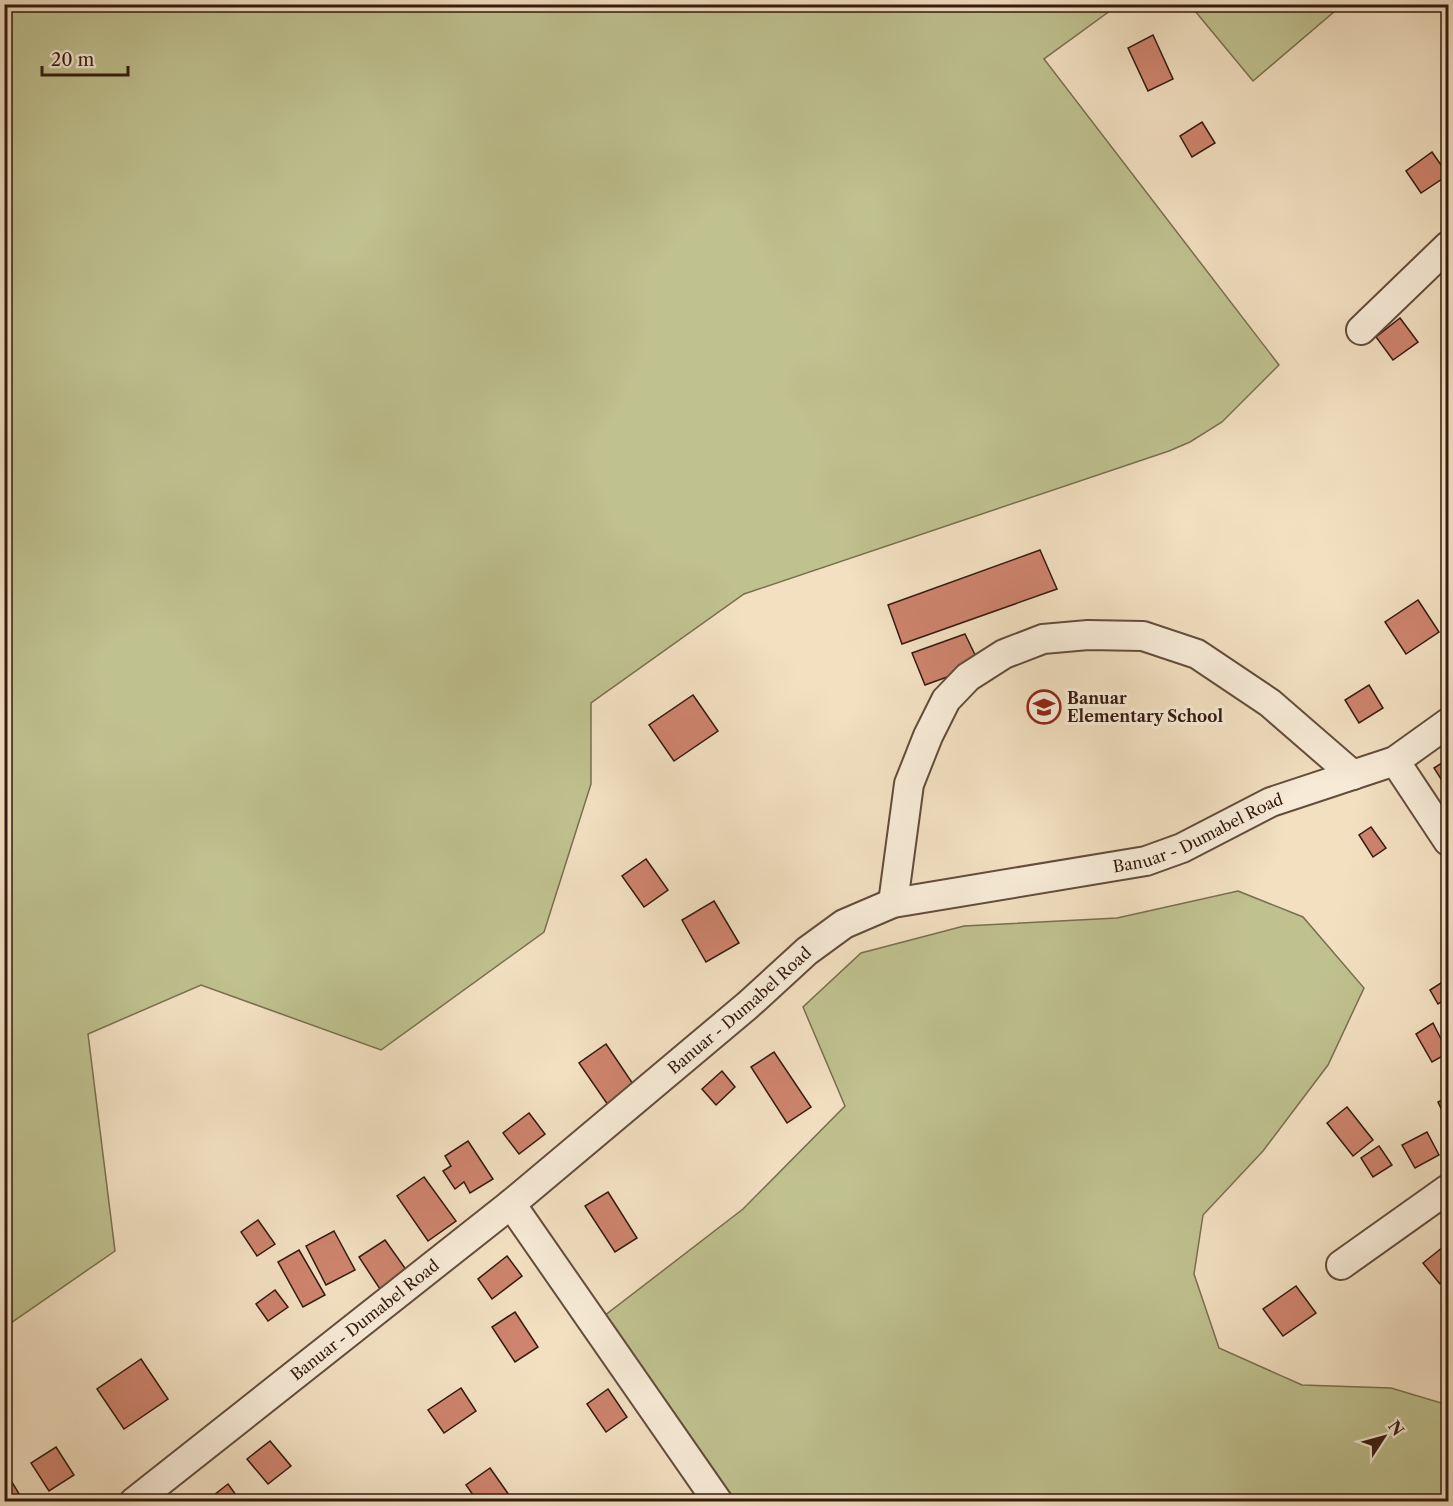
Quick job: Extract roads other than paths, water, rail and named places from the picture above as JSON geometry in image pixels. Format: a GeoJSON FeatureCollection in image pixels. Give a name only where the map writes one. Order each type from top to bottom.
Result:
{"type":"FeatureCollection","features":[{"type":"Feature","properties":{"kind":"street"},"geometry":{"type":"LineString","coordinates":[[1361,330],[1449,246]]}},
{"type":"Feature","properties":{"kind":"street"},"geometry":{"type":"LineString","coordinates":[[893,903],[909,784],[928,736],[946,700],[968,677],[1004,654],[1043,639],[1088,635],[1143,636],[1197,654],[1270,703],[1353,775]]}},
{"type":"Feature","properties":{"kind":"street","name":"Banuar - Dumabel Road"},"geometry":{"type":"LineString","coordinates":[[145,1498],[511,1204],[748,1005],[807,951],[844,924],[893,903],[1146,861],[1182,848],[1271,802],[1395,761],[1449,723]]}},
{"type":"Feature","properties":{"kind":"street"},"geometry":{"type":"LineString","coordinates":[[1395,761],[1449,841]]}},
{"type":"Feature","properties":{"kind":"street"},"geometry":{"type":"LineString","coordinates":[[1341,1265],[1449,1189]]}},
{"type":"Feature","properties":{"kind":"street"},"geometry":{"type":"LineString","coordinates":[[511,1204],[718,1502]]}},
{"type":"Feature","properties":{"kind":"place","name":"Banuar Elementary School"},"geometry":{"type":"Point","coordinates":[1044,707]}}]}
